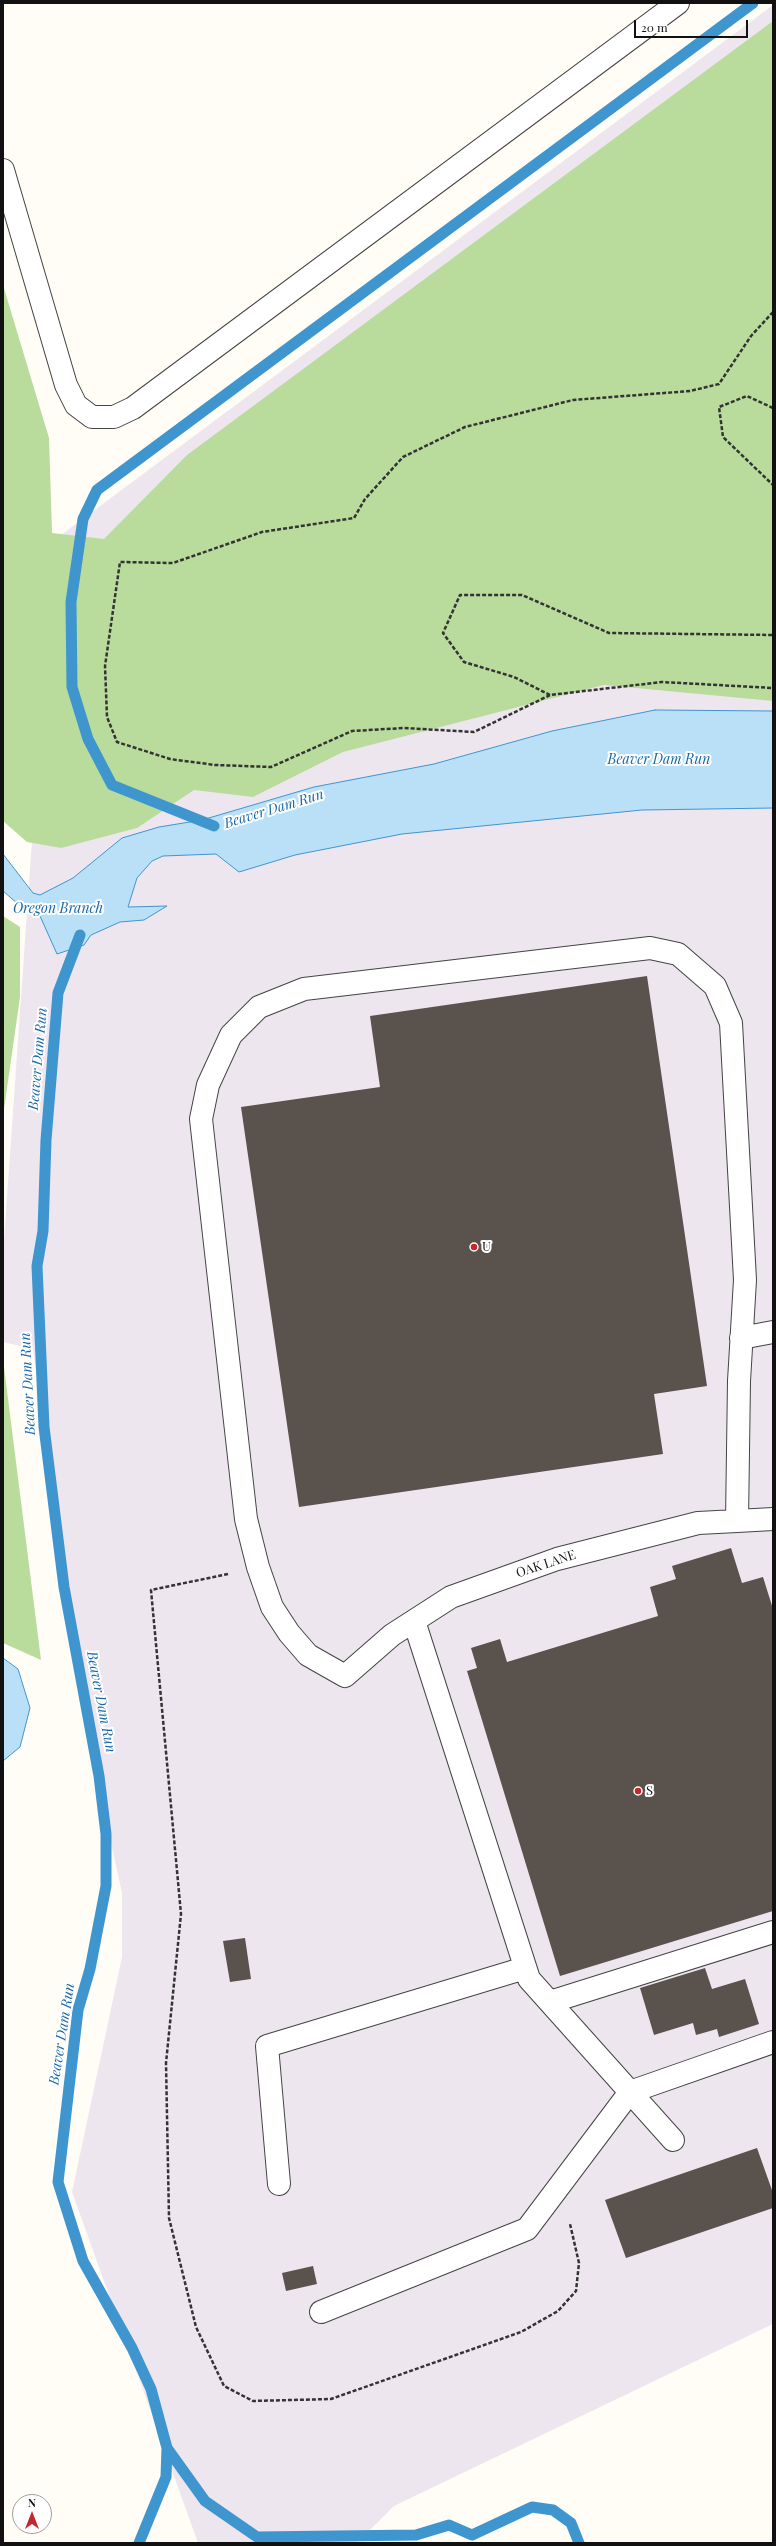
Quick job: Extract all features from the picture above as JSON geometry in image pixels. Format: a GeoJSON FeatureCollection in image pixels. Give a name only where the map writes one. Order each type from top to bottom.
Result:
{"type":"FeatureCollection","features":[{"type":"Feature","properties":{"kind":"street"},"geometry":{"type":"LineString","coordinates":[[3,170],[66,385],[76,405],[92,416],[114,417],[133,408],[678,3]]}},
{"type":"Feature","properties":{"kind":"street","name":"OAK LANE"},"geometry":{"type":"LineString","coordinates":[[741,1338],[745,1280],[731,1023],[715,986],[678,954],[650,948],[304,988],[259,1007],[231,1035],[208,1085],[201,1120],[246,1519],[258,1567],[272,1607],[289,1633],[308,1655],[345,1676],[392,1634],[451,1596],[557,1559],[698,1523],[773,1519]]}},
{"type":"Feature","properties":{"kind":"street"},"geometry":{"type":"LineString","coordinates":[[737,1521],[741,1338],[773,1332]]}},
{"type":"Feature","properties":{"kind":"street"},"geometry":{"type":"LineString","coordinates":[[414,1621],[529,1979],[673,2140]]}},
{"type":"Feature","properties":{"kind":"street"},"geometry":{"type":"LineString","coordinates":[[550,2002],[773,1932]]}},
{"type":"Feature","properties":{"kind":"street"},"geometry":{"type":"LineString","coordinates":[[279,2184],[267,2046],[526,1968]]}},
{"type":"Feature","properties":{"kind":"street"},"geometry":{"type":"LineString","coordinates":[[321,2312],[527,2229],[630,2092],[773,2042]]}},
{"type":"Feature","properties":{"kind":"path"},"geometry":{"type":"LineString","coordinates":[[773,312],[750,336],[719,384],[690,391],[573,400],[465,427],[403,457],[365,499],[354,518],[262,532],[173,563],[120,562],[105,666],[107,717],[117,742],[170,759],[215,764],[271,767],[352,731],[404,728],[474,732],[550,695],[662,682],[773,688]]}},
{"type":"Feature","properties":{"kind":"path"},"geometry":{"type":"LineString","coordinates":[[773,408],[747,396],[719,407],[723,437],[773,485]]}},
{"type":"Feature","properties":{"kind":"path"},"geometry":{"type":"LineString","coordinates":[[550,695],[514,677],[464,662],[443,633],[460,595],[522,595],[609,633],[773,635]]}},
{"type":"Feature","properties":{"kind":"shaded area"},"geometry":{"type":"Polygon","coordinates":[[[773,5],[773,2324],[394,2506],[357,2543],[198,2543],[72,2192],[122,1957],[122,1893],[85,1725],[33,1349],[3,1342],[3,1254],[53,541],[773,5]]]}},
{"type":"Feature","properties":{"kind":"green space"},"geometry":{"type":"Polygon","coordinates":[[[773,21],[773,701],[604,685],[343,752],[253,797],[194,790],[137,828],[61,848],[27,842],[3,821],[3,285],[49,438],[52,533],[104,539],[187,455],[773,21]]]}},
{"type":"Feature","properties":{"kind":"green space"},"geometry":{"type":"Polygon","coordinates":[[[3,916],[20,927],[20,997],[4,1109],[3,1197],[3,916]]]}},
{"type":"Feature","properties":{"kind":"green space"},"geometry":{"type":"Polygon","coordinates":[[[3,1359],[41,1660],[3,1643],[3,1359]]]}},
{"type":"Feature","properties":{"kind":"water","name":"Beaver Dam Run"},"geometry":{"type":"Polygon","coordinates":[[[655,710],[773,711],[773,808],[642,810],[402,834],[295,855],[239,872],[216,854],[163,856],[152,861],[137,878],[128,907],[167,906],[144,920],[120,922],[91,935],[84,945],[57,954],[40,916],[26,911],[3,891],[3,854],[33,893],[40,895],[73,878],[122,838],[159,827],[202,820],[314,787],[434,764],[552,731],[655,710]]]}},
{"type":"Feature","properties":{"kind":"water"},"geometry":{"type":"Polygon","coordinates":[[[3,1658],[18,1669],[30,1708],[20,1747],[3,1761],[3,1658]]]}},
{"type":"Feature","properties":{"kind":"building","name":"U"},"geometry":{"type":"Polygon","coordinates":[[[647,976],[707,1386],[654,1394],[663,1454],[299,1507],[241,1107],[380,1087],[370,1016],[647,976]]]}},
{"type":"Feature","properties":{"kind":"building","name":"S"},"geometry":{"type":"Polygon","coordinates":[[[731,1548],[742,1583],[763,1577],[773,1609],[773,1911],[560,1976],[467,1671],[477,1668],[471,1648],[500,1639],[507,1662],[658,1616],[650,1587],[676,1579],[672,1566],[731,1548]]]}},
{"type":"Feature","properties":{"kind":"building"},"geometry":{"type":"Polygon","coordinates":[[[245,1938],[251,1979],[230,1982],[223,1941],[245,1938]]]}},
{"type":"Feature","properties":{"kind":"building"},"geometry":{"type":"Polygon","coordinates":[[[705,1968],[712,1989],[745,1979],[759,2024],[719,2037],[717,2029],[696,2035],[693,2023],[654,2035],[640,1988],[705,1968]]]}},
{"type":"Feature","properties":{"kind":"building"},"geometry":{"type":"Polygon","coordinates":[[[757,2148],[773,2193],[773,2208],[626,2258],[605,2200],[757,2148]]]}},
{"type":"Feature","properties":{"kind":"building"},"geometry":{"type":"Polygon","coordinates":[[[313,2266],[317,2284],[286,2291],[282,2273],[313,2266]]]}},
{"type":"Feature","properties":{"kind":"waterway"},"geometry":{"type":"LineString","coordinates":[[214,826],[112,785],[88,739],[72,687],[71,602],[83,519],[97,490],[753,3]]}},
{"type":"Feature","properties":{"kind":"waterway","name":"Beaver Dam Run"},"geometry":{"type":"LineString","coordinates":[[80,935],[58,993],[46,1140],[43,1231],[37,1266],[44,1427],[64,1587],[99,1776],[106,1834],[106,1886],[90,1969],[78,2010],[58,2182],[83,2261],[132,2348],[151,2389],[167,2448],[166,2477],[139,2543]]}},
{"type":"Feature","properties":{"kind":"waterway"},"geometry":{"type":"LineString","coordinates":[[167,2448],[205,2501],[257,2537],[416,2535],[449,2525],[472,2535],[532,2507],[553,2510],[571,2523],[579,2543]]}},
{"type":"Feature","properties":{"kind":"place","name":"U"},"geometry":{"type":"Point","coordinates":[474,1247]}},
{"type":"Feature","properties":{"kind":"place","name":"S"},"geometry":{"type":"Point","coordinates":[638,1791]}},
{"type":"Feature","properties":{"kind":"water label","name":"Oregon Branch"},"geometry":{"type":"Point","coordinates":[58,909]}}]}
